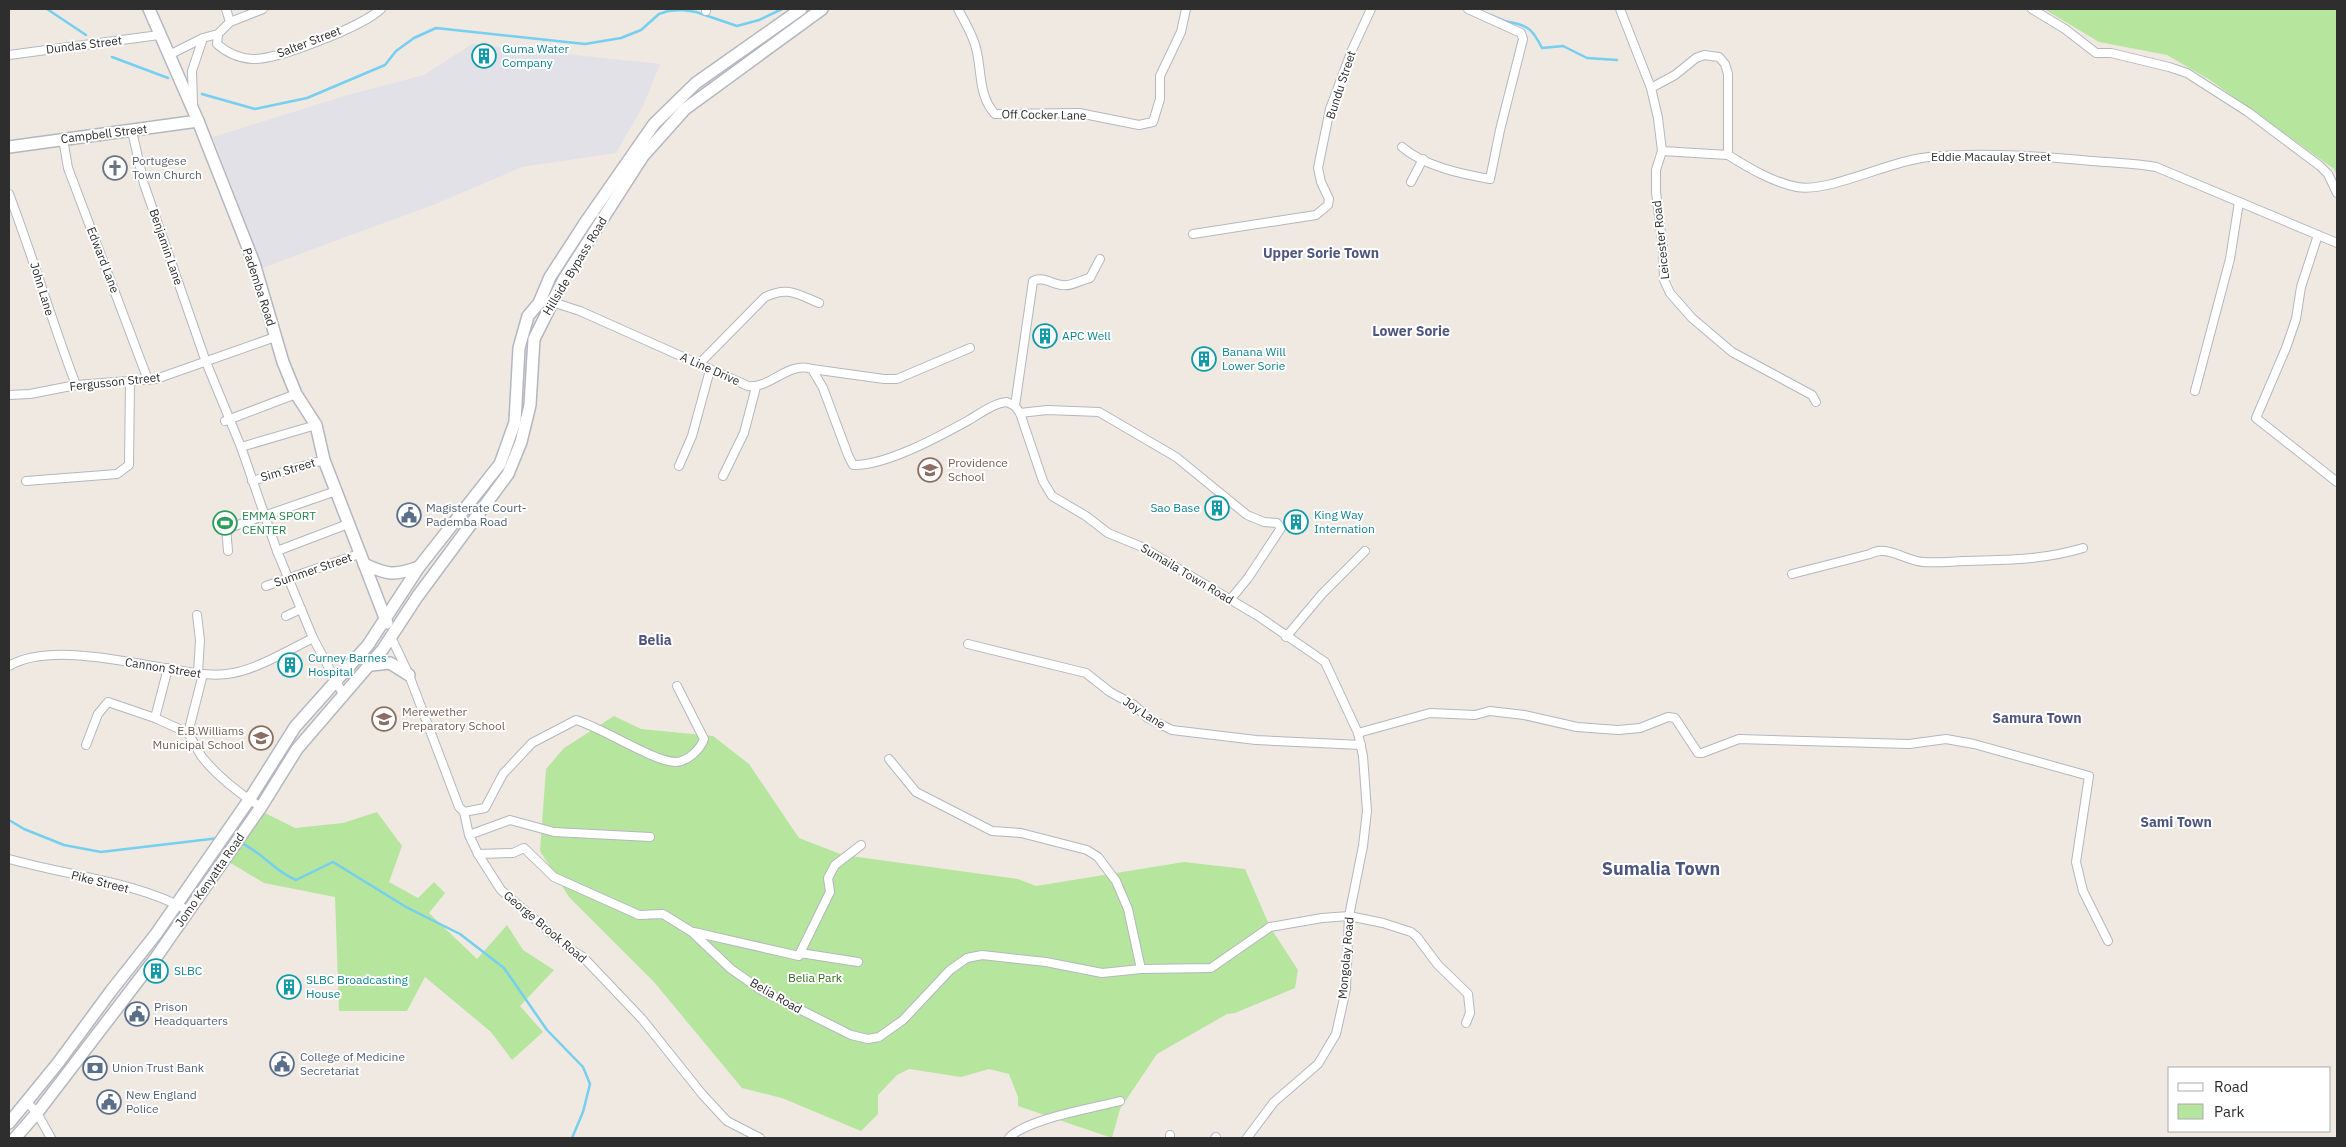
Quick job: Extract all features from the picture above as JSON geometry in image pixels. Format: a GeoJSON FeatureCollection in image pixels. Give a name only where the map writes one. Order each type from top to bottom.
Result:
{"type":"FeatureCollection","features":[{"type":"Feature","properties":{"kind":"main road","name":"Pademba Road"},"geometry":{"type":"LineString","coordinates":[[149,9],[196,116],[254,263],[275,337],[296,394],[316,425],[324,460],[362,559]]}},
{"type":"Feature","properties":{"kind":"main road","name":"Hillside Bypass Road"},"geometry":{"type":"LineString","coordinates":[[385,619],[419,567],[500,464],[515,422],[520,348],[523,329],[528,316],[539,303],[550,277],[654,124],[696,83],[801,9]]}},
{"type":"Feature","properties":{"kind":"main road","name":"Hillside Bypass Road"},"geometry":{"type":"LineString","coordinates":[[391,637],[417,597],[508,474],[521,442],[530,404],[534,339],[552,301],[643,156],[685,108],[718,82],[822,9]]}},
{"type":"Feature","properties":{"kind":"main road","name":"Campbell Street"},"geometry":{"type":"LineString","coordinates":[[9,147],[132,131],[196,116]]}},
{"type":"Feature","properties":{"kind":"main road"},"geometry":{"type":"LineString","coordinates":[[362,559],[391,637]]}},
{"type":"Feature","properties":{"kind":"main road"},"geometry":{"type":"LineString","coordinates":[[362,559],[389,574],[398,574],[419,567]]}},
{"type":"Feature","properties":{"kind":"main road","name":"Jomo Kenyatta Road"},"geometry":{"type":"LineString","coordinates":[[9,1123],[28,1102],[176,904],[250,800],[295,727],[309,709],[368,645],[385,619]]}},
{"type":"Feature","properties":{"kind":"main road","name":"Jomo Kenyatta Road"},"geometry":{"type":"LineString","coordinates":[[15,1138],[38,1113],[99,1035],[189,911],[261,808],[297,749],[342,694],[371,665],[391,637]]}},
{"type":"Feature","properties":{"kind":"main road"},"geometry":{"type":"LineString","coordinates":[[371,665],[390,663],[408,675]]}},
{"type":"Feature","properties":{"kind":"main road"},"geometry":{"type":"LineString","coordinates":[[309,709],[321,719]]}},
{"type":"Feature","properties":{"kind":"street"},"geometry":{"type":"LineString","coordinates":[[226,9],[230,22]]}},
{"type":"Feature","properties":{"kind":"street"},"geometry":{"type":"LineString","coordinates":[[169,54],[203,38],[218,34],[230,22],[263,9]]}},
{"type":"Feature","properties":{"kind":"street","name":"Salter Street"},"geometry":{"type":"LineString","coordinates":[[218,34],[217,44],[226,52],[238,57],[264,59],[305,46],[359,22],[380,9]]}},
{"type":"Feature","properties":{"kind":"street","name":"Off Cocker Lane"},"geometry":{"type":"LineString","coordinates":[[958,9],[976,46],[979,75],[986,99],[995,114],[1079,114],[1139,124],[1153,122],[1160,99],[1160,76],[1181,32],[1186,9]]}},
{"type":"Feature","properties":{"kind":"street","name":"Bundu Street"},"geometry":{"type":"LineString","coordinates":[[1193,234],[1316,215],[1328,205],[1329,199],[1320,182],[1318,168],[1330,109],[1352,50],[1372,9]]}},
{"type":"Feature","properties":{"kind":"street"},"geometry":{"type":"LineString","coordinates":[[1402,147],[1412,156],[1454,173],[1490,179],[1502,121],[1524,39],[1521,33],[1468,9]]}},
{"type":"Feature","properties":{"kind":"street","name":"Leicester Road"},"geometry":{"type":"LineString","coordinates":[[1620,9],[1651,88],[1662,151],[1656,170],[1656,192],[1663,249],[1664,280],[1670,293],[1692,318],[1732,352],[1812,394],[1816,402]]}},
{"type":"Feature","properties":{"kind":"street"},"geometry":{"type":"LineString","coordinates":[[2032,9],[2065,29],[2096,53],[2111,53],[2187,73],[2216,91],[2320,166],[2328,174],[2337,193]]}},
{"type":"Feature","properties":{"kind":"street","name":"Dundas Street"},"geometry":{"type":"LineString","coordinates":[[9,56],[159,35]]}},
{"type":"Feature","properties":{"kind":"street"},"geometry":{"type":"LineString","coordinates":[[196,116],[192,71],[203,38]]}},
{"type":"Feature","properties":{"kind":"street"},"geometry":{"type":"LineString","coordinates":[[1651,88],[1675,75],[1696,58],[1704,55],[1719,57],[1725,64],[1728,74],[1728,155],[1662,151]]}},
{"type":"Feature","properties":{"kind":"street","name":"Benjamin Lane"},"geometry":{"type":"LineString","coordinates":[[132,131],[144,184],[226,420],[241,447],[277,551],[301,610],[334,682],[342,694]]}},
{"type":"Feature","properties":{"kind":"street","name":"Edward Lane"},"geometry":{"type":"LineString","coordinates":[[63,139],[68,168],[148,380]]}},
{"type":"Feature","properties":{"kind":"street","name":"Eddie Macaulay Street"},"geometry":{"type":"LineString","coordinates":[[1728,155],[1750,169],[1770,177],[1797,187],[1811,188],[1844,180],[1898,162],[1929,157],[2036,156],[2132,162],[2156,167],[2337,243]]}},
{"type":"Feature","properties":{"kind":"street"},"geometry":{"type":"LineString","coordinates":[[1411,182],[1423,159]]}},
{"type":"Feature","properties":{"kind":"street","name":"John Lane"},"geometry":{"type":"LineString","coordinates":[[9,194],[76,385]]}},
{"type":"Feature","properties":{"kind":"street"},"geometry":{"type":"LineString","coordinates":[[2195,390],[2230,259],[2239,202]]}},
{"type":"Feature","properties":{"kind":"street"},"geometry":{"type":"LineString","coordinates":[[2318,235],[2301,287],[2296,319],[2286,348],[2256,418],[2337,482]]}},
{"type":"Feature","properties":{"kind":"street"},"geometry":{"type":"LineString","coordinates":[[812,369],[823,388],[848,456],[854,465],[864,465],[906,451],[936,438],[1001,403],[1007,402],[1015,406],[1033,281],[1040,279],[1061,286],[1069,285],[1077,280],[1090,278],[1100,259]]}},
{"type":"Feature","properties":{"kind":"street"},"geometry":{"type":"LineString","coordinates":[[698,365],[765,297],[789,290],[819,303]]}},
{"type":"Feature","properties":{"kind":"street"},"geometry":{"type":"LineString","coordinates":[[539,303],[552,301]]}},
{"type":"Feature","properties":{"kind":"street","name":"A Line Drive"},"geometry":{"type":"LineString","coordinates":[[552,301],[633,334],[740,383],[756,387],[797,367],[884,380],[897,379],[970,348]]}},
{"type":"Feature","properties":{"kind":"street","name":"Fergusson Street"},"geometry":{"type":"LineString","coordinates":[[9,395],[30,394],[76,385],[148,380],[206,362],[275,337]]}},
{"type":"Feature","properties":{"kind":"street"},"geometry":{"type":"LineString","coordinates":[[679,466],[692,436],[710,370]]}},
{"type":"Feature","properties":{"kind":"street"},"geometry":{"type":"LineString","coordinates":[[26,481],[116,474],[129,465],[130,381]]}},
{"type":"Feature","properties":{"kind":"street"},"geometry":{"type":"LineString","coordinates":[[723,476],[744,433],[756,387]]}},
{"type":"Feature","properties":{"kind":"street"},"geometry":{"type":"LineString","coordinates":[[226,420],[296,394]]}},
{"type":"Feature","properties":{"kind":"street","name":"Sumaila Town Road"},"geometry":{"type":"LineString","coordinates":[[1015,406],[1020,413],[1043,481],[1052,496],[1086,516],[1108,533],[1142,547],[1258,616],[1325,662],[1358,733],[1361,744]]}},
{"type":"Feature","properties":{"kind":"street"},"geometry":{"type":"LineString","coordinates":[[1020,413],[1047,410],[1099,412],[1176,457],[1247,515],[1264,522],[1278,523],[1281,528],[1248,578],[1230,600]]}},
{"type":"Feature","properties":{"kind":"street"},"geometry":{"type":"LineString","coordinates":[[241,447],[316,425]]}},
{"type":"Feature","properties":{"kind":"street","name":"Sim Street"},"geometry":{"type":"LineString","coordinates":[[252,481],[324,460]]}},
{"type":"Feature","properties":{"kind":"street"},"geometry":{"type":"LineString","coordinates":[[228,551],[226,527],[229,528],[336,491]]}},
{"type":"Feature","properties":{"kind":"street"},"geometry":{"type":"LineString","coordinates":[[277,551],[348,524]]}},
{"type":"Feature","properties":{"kind":"street"},"geometry":{"type":"LineString","coordinates":[[1792,574],[1870,554],[1877,550],[1885,550],[1913,562],[1940,563],[2035,558],[2083,548]]}},
{"type":"Feature","properties":{"kind":"street"},"geometry":{"type":"LineString","coordinates":[[1286,637],[1322,594],[1365,551]]}},
{"type":"Feature","properties":{"kind":"street","name":"Summer Street"},"geometry":{"type":"LineString","coordinates":[[266,586],[362,559]]}},
{"type":"Feature","properties":{"kind":"street"},"geometry":{"type":"LineString","coordinates":[[286,616],[301,610]]}},
{"type":"Feature","properties":{"kind":"street"},"geometry":{"type":"LineString","coordinates":[[188,733],[200,674],[200,640],[196,615]]}},
{"type":"Feature","properties":{"kind":"street","name":"George Brook Road"},"geometry":{"type":"LineString","coordinates":[[391,637],[408,675],[459,807],[464,812],[469,835],[478,854],[501,890],[568,948],[583,957],[642,1019],[702,1094],[727,1121],[760,1138]]}},
{"type":"Feature","properties":{"kind":"street","name":"Cannon Street"},"geometry":{"type":"LineString","coordinates":[[9,666],[36,655],[51,654],[168,668],[200,674],[241,671],[313,638]]}},
{"type":"Feature","properties":{"kind":"street","name":"Joy Lane"},"geometry":{"type":"LineString","coordinates":[[968,644],[1086,673],[1110,692],[1134,705],[1148,718],[1172,730],[1256,740],[1361,744]]}},
{"type":"Feature","properties":{"kind":"street"},"geometry":{"type":"LineString","coordinates":[[155,718],[168,668]]}},
{"type":"Feature","properties":{"kind":"street"},"geometry":{"type":"LineString","coordinates":[[464,812],[485,808],[503,774],[532,743],[576,720],[594,726],[662,760],[677,762],[685,759],[696,752],[704,739],[676,686]]}},
{"type":"Feature","properties":{"kind":"street"},"geometry":{"type":"LineString","coordinates":[[86,745],[98,714],[108,702],[155,718],[188,733],[202,757],[261,808]]}},
{"type":"Feature","properties":{"kind":"street"},"geometry":{"type":"LineString","coordinates":[[1358,733],[1430,713],[1475,715],[1490,711],[1524,715],[1577,727],[1618,730],[1640,728],[1668,717],[1674,718],[1698,753],[1702,754],[1739,739],[1909,744],[1946,739],[1974,744],[2088,776],[2076,862],[2083,891],[2108,941]]}},
{"type":"Feature","properties":{"kind":"street","name":"Mongolay Road"},"geometry":{"type":"LineString","coordinates":[[1247,1138],[1270,1106],[1318,1064],[1336,1034],[1346,989],[1349,916],[1363,846],[1367,811],[1366,780],[1361,744]]}},
{"type":"Feature","properties":{"kind":"street"},"geometry":{"type":"LineString","coordinates":[[889,759],[916,792],[992,830],[1020,833],[1087,850],[1098,857],[1116,881],[1128,909],[1141,969],[1211,968],[1270,927],[1322,918],[1349,916],[1383,923],[1411,932],[1417,937],[1438,965],[1468,994],[1471,1003],[1466,1023]]}},
{"type":"Feature","properties":{"kind":"street"},"geometry":{"type":"LineString","coordinates":[[469,835],[510,820],[554,832],[650,837]]}},
{"type":"Feature","properties":{"kind":"street"},"geometry":{"type":"LineString","coordinates":[[692,932],[799,956],[830,892],[828,878],[835,865],[861,845]]}},
{"type":"Feature","properties":{"kind":"street","name":"Belia Road"},"geometry":{"type":"LineString","coordinates":[[478,854],[513,853],[524,848],[554,877],[639,915],[663,914],[692,932],[731,969],[761,990],[851,1035],[868,1039],[879,1037],[903,1020],[950,970],[967,958],[982,955],[1046,962],[1102,973],[1141,969]]}},
{"type":"Feature","properties":{"kind":"street","name":"Pike Street"},"geometry":{"type":"LineString","coordinates":[[9,859],[99,880],[176,904],[189,911]]}},
{"type":"Feature","properties":{"kind":"street"},"geometry":{"type":"LineString","coordinates":[[800,953],[858,962]]}},
{"type":"Feature","properties":{"kind":"street"},"geometry":{"type":"LineString","coordinates":[[1008,1138],[1020,1129],[1040,1122],[1120,1101]]}},
{"type":"Feature","properties":{"kind":"street"},"geometry":{"type":"LineString","coordinates":[[28,1102],[38,1113],[52,1138]]}},
{"type":"Feature","properties":{"kind":"shaded area"},"geometry":{"type":"Polygon","coordinates":[[[472,44],[660,64],[643,106],[616,153],[522,167],[438,203],[262,268],[213,137],[344,96],[424,75],[472,44]]]}},
{"type":"Feature","properties":{"kind":"green space"},"geometry":{"type":"Polygon","coordinates":[[[2044,9],[2337,9],[2337,176],[2334,169],[2210,80],[2167,55],[2099,42],[2044,9]]]}},
{"type":"Feature","properties":{"kind":"green space","name":"Belia Park"},"geometry":{"type":"Polygon","coordinates":[[[614,716],[641,729],[713,736],[749,764],[799,838],[843,855],[1018,879],[1036,886],[1184,862],[1245,869],[1270,927],[1298,970],[1295,988],[1235,1013],[1227,1014],[1157,1054],[1120,1109],[1112,1138],[1018,1106],[1018,1097],[1009,1074],[989,1069],[961,1077],[909,1069],[897,1075],[878,1095],[878,1114],[861,1131],[782,1098],[742,1088],[654,982],[569,897],[540,851],[546,769],[564,748],[614,716]]]}},
{"type":"Feature","properties":{"kind":"green space"},"geometry":{"type":"Polygon","coordinates":[[[263,812],[295,828],[343,823],[377,812],[402,846],[389,882],[418,898],[434,882],[445,893],[429,913],[477,959],[507,925],[523,950],[554,970],[520,1006],[543,1032],[512,1060],[491,1032],[425,977],[407,1011],[339,1011],[335,897],[264,883],[224,859],[263,812]]]}},
{"type":"Feature","properties":{"kind":"waterway"},"geometry":{"type":"LineString","coordinates":[[47,9],[86,35]]}},
{"type":"Feature","properties":{"kind":"waterway"},"geometry":{"type":"LineString","coordinates":[[202,94],[255,109],[307,98],[385,65],[396,51],[414,38],[436,28],[585,44],[621,38],[641,30],[659,14],[668,11],[696,12],[737,26],[759,20],[782,9]]}},
{"type":"Feature","properties":{"kind":"waterway"},"geometry":{"type":"LineString","coordinates":[[1490,15],[1529,29],[1542,48],[1563,46],[1587,58],[1617,60]]}},
{"type":"Feature","properties":{"kind":"waterway"},"geometry":{"type":"LineString","coordinates":[[112,57],[168,78]]}},
{"type":"Feature","properties":{"kind":"waterway"},"geometry":{"type":"LineString","coordinates":[[9,820],[24,829],[64,845],[101,852],[219,838]]}},
{"type":"Feature","properties":{"kind":"waterway"},"geometry":{"type":"LineString","coordinates":[[241,843],[296,880],[333,862],[406,907],[460,934],[504,968],[547,1030],[583,1067],[590,1084],[583,1112],[572,1138]]}},
{"type":"Feature","properties":{"kind":"place","name":"Guma Water Company"},"geometry":{"type":"Point","coordinates":[484,56]}},
{"type":"Feature","properties":{"kind":"place","name":"Portugese Town Church"},"geometry":{"type":"Point","coordinates":[115,168]}},
{"type":"Feature","properties":{"kind":"place","name":"APC Well"},"geometry":{"type":"Point","coordinates":[1045,336]}},
{"type":"Feature","properties":{"kind":"place","name":"Banana Will Lower Sorie"},"geometry":{"type":"Point","coordinates":[1204,359]}},
{"type":"Feature","properties":{"kind":"place","name":"Providence School"},"geometry":{"type":"Point","coordinates":[930,470]}},
{"type":"Feature","properties":{"kind":"place","name":"Sao Base"},"geometry":{"type":"Point","coordinates":[1217,508]}},
{"type":"Feature","properties":{"kind":"place","name":"Magisterate Court- Pademba Road"},"geometry":{"type":"Point","coordinates":[409,515]}},
{"type":"Feature","properties":{"kind":"place","name":"King Way Internation"},"geometry":{"type":"Point","coordinates":[1296,522]}},
{"type":"Feature","properties":{"kind":"place","name":"EMMA SPORT CENTER"},"geometry":{"type":"Point","coordinates":[225,523]}},
{"type":"Feature","properties":{"kind":"place","name":"Curney Barnes Hospital"},"geometry":{"type":"Point","coordinates":[290,665]}},
{"type":"Feature","properties":{"kind":"place","name":"Merewether Preparatory School"},"geometry":{"type":"Point","coordinates":[384,719]}},
{"type":"Feature","properties":{"kind":"place","name":"E.B.Williams Municipal School"},"geometry":{"type":"Point","coordinates":[261,738]}},
{"type":"Feature","properties":{"kind":"place","name":"SLBC"},"geometry":{"type":"Point","coordinates":[156,971]}},
{"type":"Feature","properties":{"kind":"place","name":"SLBC Broadcasting House"},"geometry":{"type":"Point","coordinates":[289,987]}},
{"type":"Feature","properties":{"kind":"place","name":"Prison Headquarters"},"geometry":{"type":"Point","coordinates":[137,1014]}},
{"type":"Feature","properties":{"kind":"place","name":"College of Medicine Secretariat"},"geometry":{"type":"Point","coordinates":[282,1064]}},
{"type":"Feature","properties":{"kind":"place","name":"Union Trust Bank"},"geometry":{"type":"Point","coordinates":[95,1068]}},
{"type":"Feature","properties":{"kind":"place","name":"New England Police"},"geometry":{"type":"Point","coordinates":[109,1102]}},
{"type":"Feature","properties":{"kind":"district","name":"Upper Sorie Town"},"geometry":{"type":"Point","coordinates":[1321,253]}},
{"type":"Feature","properties":{"kind":"district","name":"Lower Sorie"},"geometry":{"type":"Point","coordinates":[1411,331]}},
{"type":"Feature","properties":{"kind":"district","name":"Belia"},"geometry":{"type":"Point","coordinates":[655,640]}},
{"type":"Feature","properties":{"kind":"district","name":"Samura Town"},"geometry":{"type":"Point","coordinates":[2037,718]}},
{"type":"Feature","properties":{"kind":"district","name":"Sami Town"},"geometry":{"type":"Point","coordinates":[2176,822]}},
{"type":"Feature","properties":{"kind":"district","name":"Sumalia Town"},"geometry":{"type":"Point","coordinates":[1661,869]}}]}
